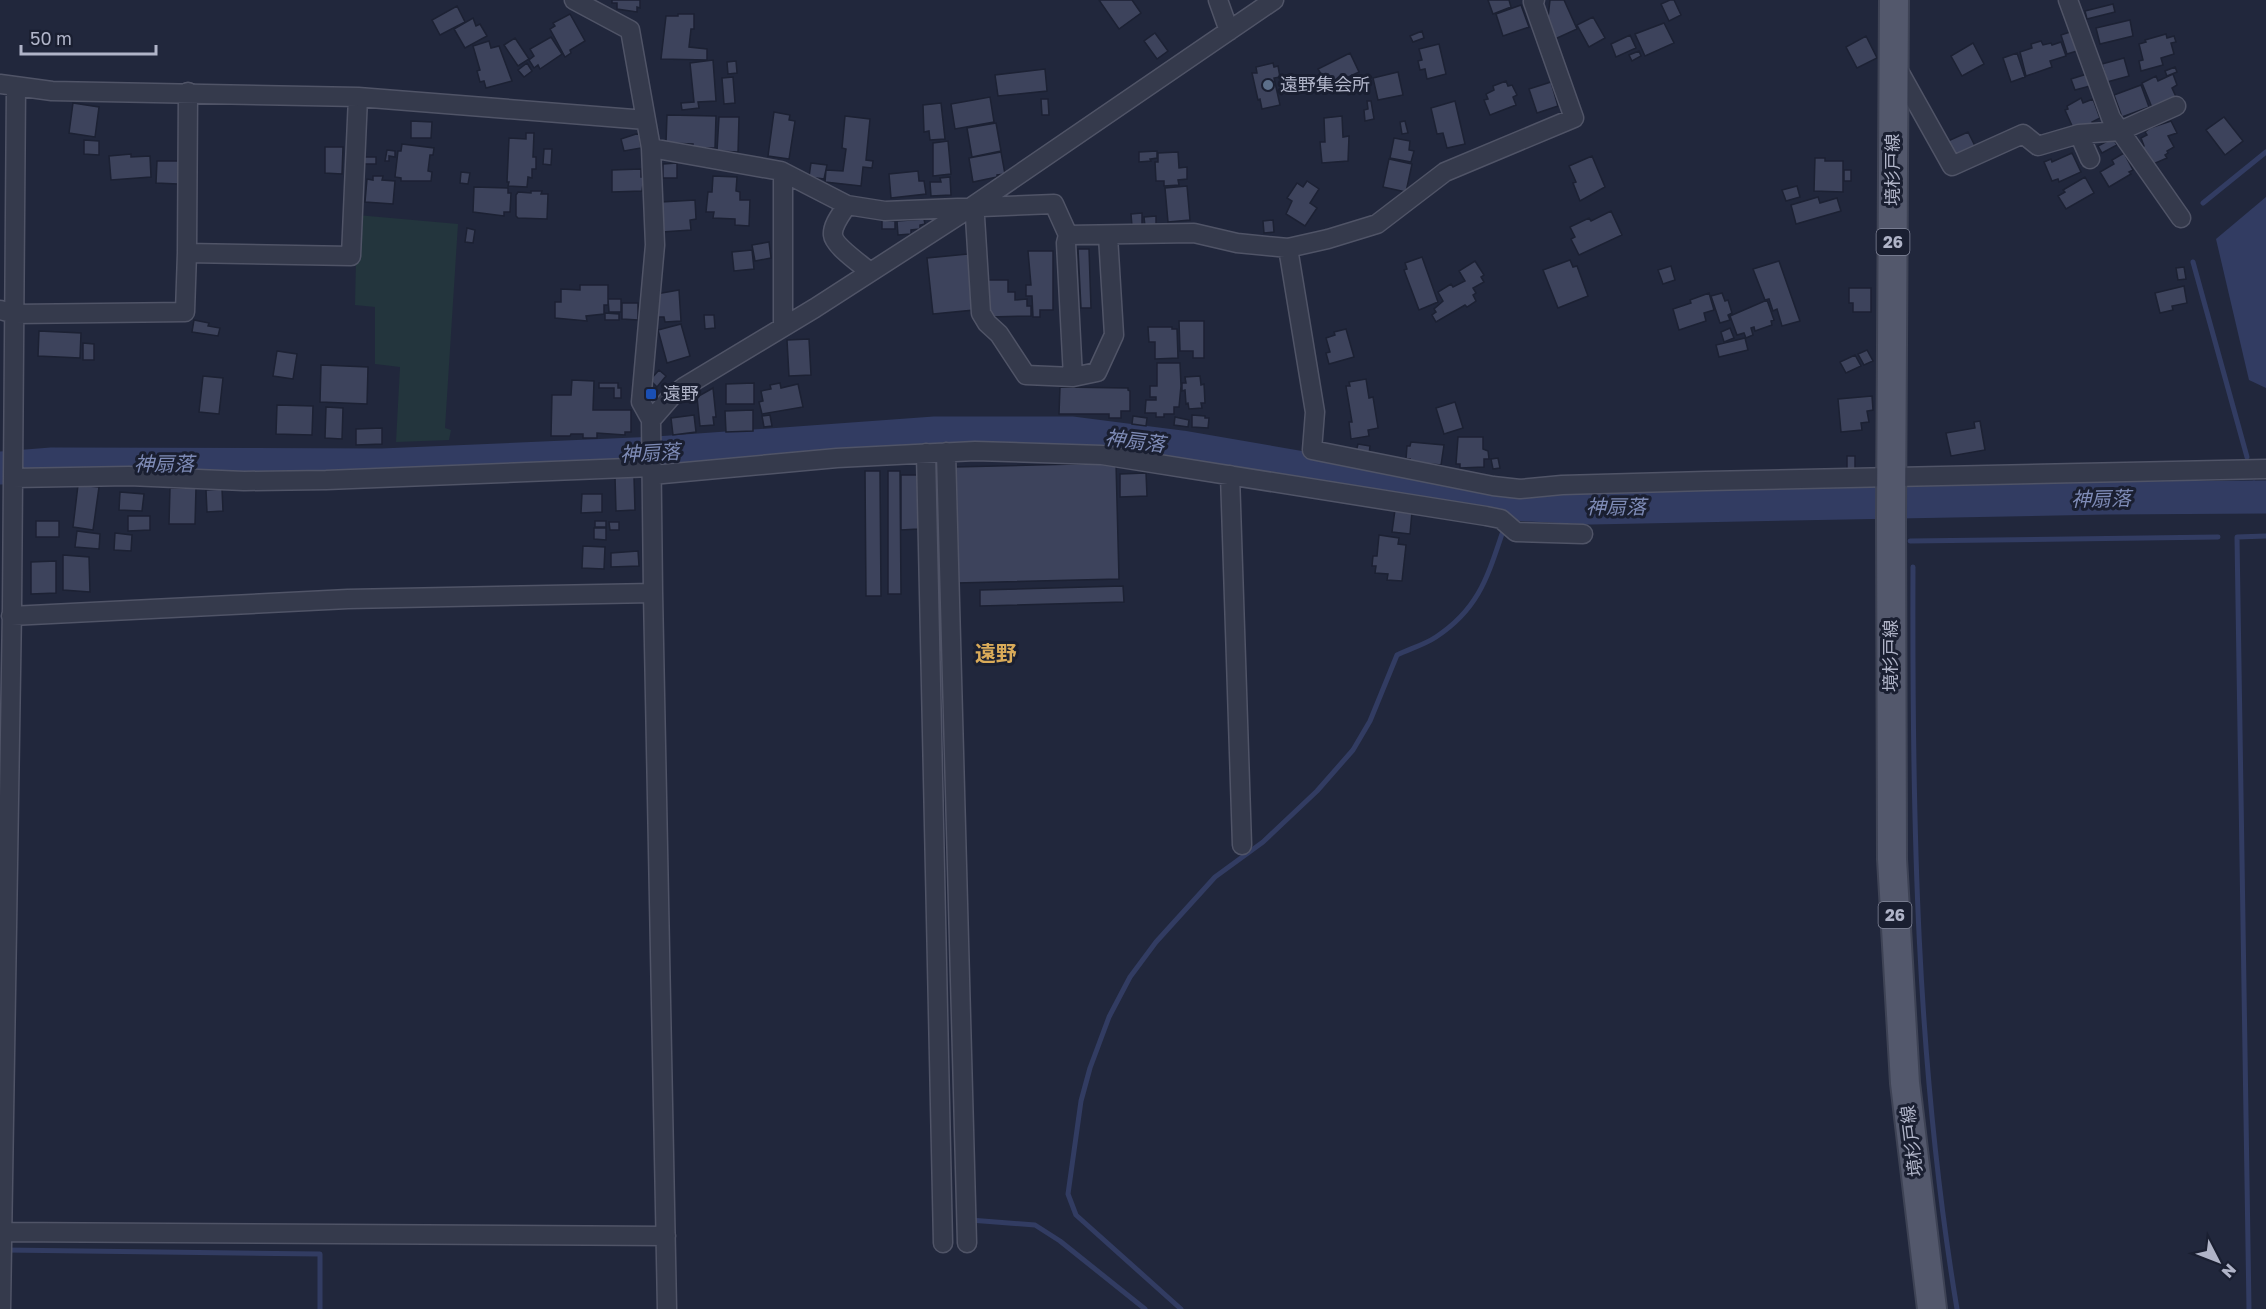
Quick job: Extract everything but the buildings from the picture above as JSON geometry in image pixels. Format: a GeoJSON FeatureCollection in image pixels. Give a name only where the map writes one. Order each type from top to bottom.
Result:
{"type":"FeatureCollection","features":[{"type":"Feature","properties":{"kind":"main road","name":"境杉戸線"},"geometry":{"type":"LineString","coordinates":[[1894,0],[1891,480],[1892,859],[1905,1083],[1932,1309]]}},
{"type":"Feature","properties":{"kind":"street"},"geometry":{"type":"LineString","coordinates":[[574,0],[630,30],[651,148],[655,245],[641,402],[651,420],[652,592],[667,1309]]}},
{"type":"Feature","properties":{"kind":"street"},"geometry":{"type":"LineString","coordinates":[[1218,0],[1229,31]]}},
{"type":"Feature","properties":{"kind":"street"},"geometry":{"type":"LineString","coordinates":[[651,420],[671,397],[684,387],[970,208],[1275,0]]}},
{"type":"Feature","properties":{"kind":"street"},"geometry":{"type":"LineString","coordinates":[[1068,235],[1194,233],[1237,243],[1288,248],[1377,224],[1445,172],[1574,118],[1533,2],[1535,0]]}},
{"type":"Feature","properties":{"kind":"street"},"geometry":{"type":"LineString","coordinates":[[2067,0],[2111,118],[2181,218]]}},
{"type":"Feature","properties":{"kind":"street"},"geometry":{"type":"LineString","coordinates":[[1894,63],[1952,166],[2023,134],[2038,146],[2079,134],[2120,131],[2176,106]]}},
{"type":"Feature","properties":{"kind":"street"},"geometry":{"type":"LineString","coordinates":[[1,1309],[13,478],[7,378],[8,85],[52,91],[358,97],[646,120]]}},
{"type":"Feature","properties":{"kind":"street"},"geometry":{"type":"LineString","coordinates":[[7,312],[184,312],[187,253],[188,93]]}},
{"type":"Feature","properties":{"kind":"street"},"geometry":{"type":"LineString","coordinates":[[187,253],[351,256],[358,97]]}},
{"type":"Feature","properties":{"kind":"street"},"geometry":{"type":"LineString","coordinates":[[2079,134],[2091,159]]}},
{"type":"Feature","properties":{"kind":"street"},"geometry":{"type":"LineString","coordinates":[[651,148],[783,172],[847,205],[885,211],[1053,204],[1068,235],[1066,243],[1073,377]]}},
{"type":"Feature","properties":{"kind":"street"},"geometry":{"type":"LineString","coordinates":[[783,172],[783,325]]}},
{"type":"Feature","properties":{"kind":"street"},"geometry":{"type":"LineString","coordinates":[[847,205],[836,222],[833,234],[836,242],[870,272]]}},
{"type":"Feature","properties":{"kind":"street"},"geometry":{"type":"LineString","coordinates":[[970,208],[975,216],[981,312],[987,323],[999,334],[1026,375],[1073,377],[1097,372],[1114,335],[1108,236]]}},
{"type":"Feature","properties":{"kind":"street"},"geometry":{"type":"LineString","coordinates":[[1288,248],[1315,412],[1312,450],[1493,486],[1520,489],[1562,485],[1891,480],[2266,469]]}},
{"type":"Feature","properties":{"kind":"street"},"geometry":{"type":"LineString","coordinates":[[13,478],[129,476],[244,481],[326,480],[652,472],[837,458],[975,451],[1102,455],[1486,516],[1501,519],[1516,532],[1583,534]]}},
{"type":"Feature","properties":{"kind":"street"},"geometry":{"type":"LineString","coordinates":[[946,452],[967,1243]]}},
{"type":"Feature","properties":{"kind":"street"},"geometry":{"type":"LineString","coordinates":[[926,453],[944,1243]]}},
{"type":"Feature","properties":{"kind":"street"},"geometry":{"type":"LineString","coordinates":[[1230,475],[1242,845]]}},
{"type":"Feature","properties":{"kind":"street"},"geometry":{"type":"LineString","coordinates":[[1486,516],[1493,486]]}},
{"type":"Feature","properties":{"kind":"street"},"geometry":{"type":"LineString","coordinates":[[11,616],[348,599],[652,592]]}},
{"type":"Feature","properties":{"kind":"street"},"geometry":{"type":"LineString","coordinates":[[1,1232],[666,1236]]}},
{"type":"Feature","properties":{"kind":"shaded area"},"geometry":{"type":"Polygon","coordinates":[[[357,215],[458,224],[445,428],[451,430],[449,440],[396,442],[400,367],[375,364],[375,307],[355,305],[357,215]]]}},
{"type":"Feature","properties":{"kind":"water"},"geometry":{"type":"Polygon","coordinates":[[[2266,197],[2266,388],[2249,380],[2216,239],[2266,197]]]}},
{"type":"Feature","properties":{"kind":"waterway"},"geometry":{"type":"LineString","coordinates":[[2203,203],[2266,152]]}},
{"type":"Feature","properties":{"kind":"waterway"},"geometry":{"type":"LineString","coordinates":[[2193,262],[2247,457]]}},
{"type":"Feature","properties":{"kind":"waterway"},"geometry":{"type":"LineString","coordinates":[[935,433],[938,480]]}},
{"type":"Feature","properties":{"kind":"waterway","name":"神扇落"},"geometry":{"type":"LineString","coordinates":[[0,468],[52,464],[382,465],[657,453],[935,433],[1073,433],[1182,447],[1512,504],[1591,508],[2266,497]]}},
{"type":"Feature","properties":{"kind":"waterway"},"geometry":{"type":"LineString","coordinates":[[2252,497],[2254,483]]}},
{"type":"Feature","properties":{"kind":"waterway"},"geometry":{"type":"LineString","coordinates":[[1507,519],[1512,504]]}},
{"type":"Feature","properties":{"kind":"waterway"},"geometry":{"type":"LineString","coordinates":[[1181,1309],[1076,1215],[1068,1194],[1081,1101],[1090,1068],[1109,1017],[1130,977],[1156,942],[1215,877],[1263,842],[1317,791],[1353,750],[1370,721],[1397,655],[1436,637],[1451,626],[1473,602],[1493,561],[1504,528]]}},
{"type":"Feature","properties":{"kind":"waterway"},"geometry":{"type":"LineString","coordinates":[[2249,1309],[2237,537],[2266,536]]}},
{"type":"Feature","properties":{"kind":"waterway"},"geometry":{"type":"LineString","coordinates":[[1910,541],[2218,537]]}},
{"type":"Feature","properties":{"kind":"waterway"},"geometry":{"type":"LineString","coordinates":[[1913,567],[1914,753],[1919,939],[1933,1124],[1943,1217],[1957,1309]]}},
{"type":"Feature","properties":{"kind":"waterway"},"geometry":{"type":"LineString","coordinates":[[970,1220],[1035,1225],[1060,1241],[1145,1309]]}},
{"type":"Feature","properties":{"kind":"waterway"},"geometry":{"type":"LineString","coordinates":[[5,1250],[320,1254],[320,1309]]}},
{"type":"Feature","properties":{"kind":"place","name":"遠野集会所"},"geometry":{"type":"Point","coordinates":[1268,85]}},
{"type":"Feature","properties":{"kind":"place","name":"遠野"},"geometry":{"type":"Point","coordinates":[651,394]}},
{"type":"Feature","properties":{"kind":"district","name":"遠野"},"geometry":{"type":"Point","coordinates":[996,654]}}]}
